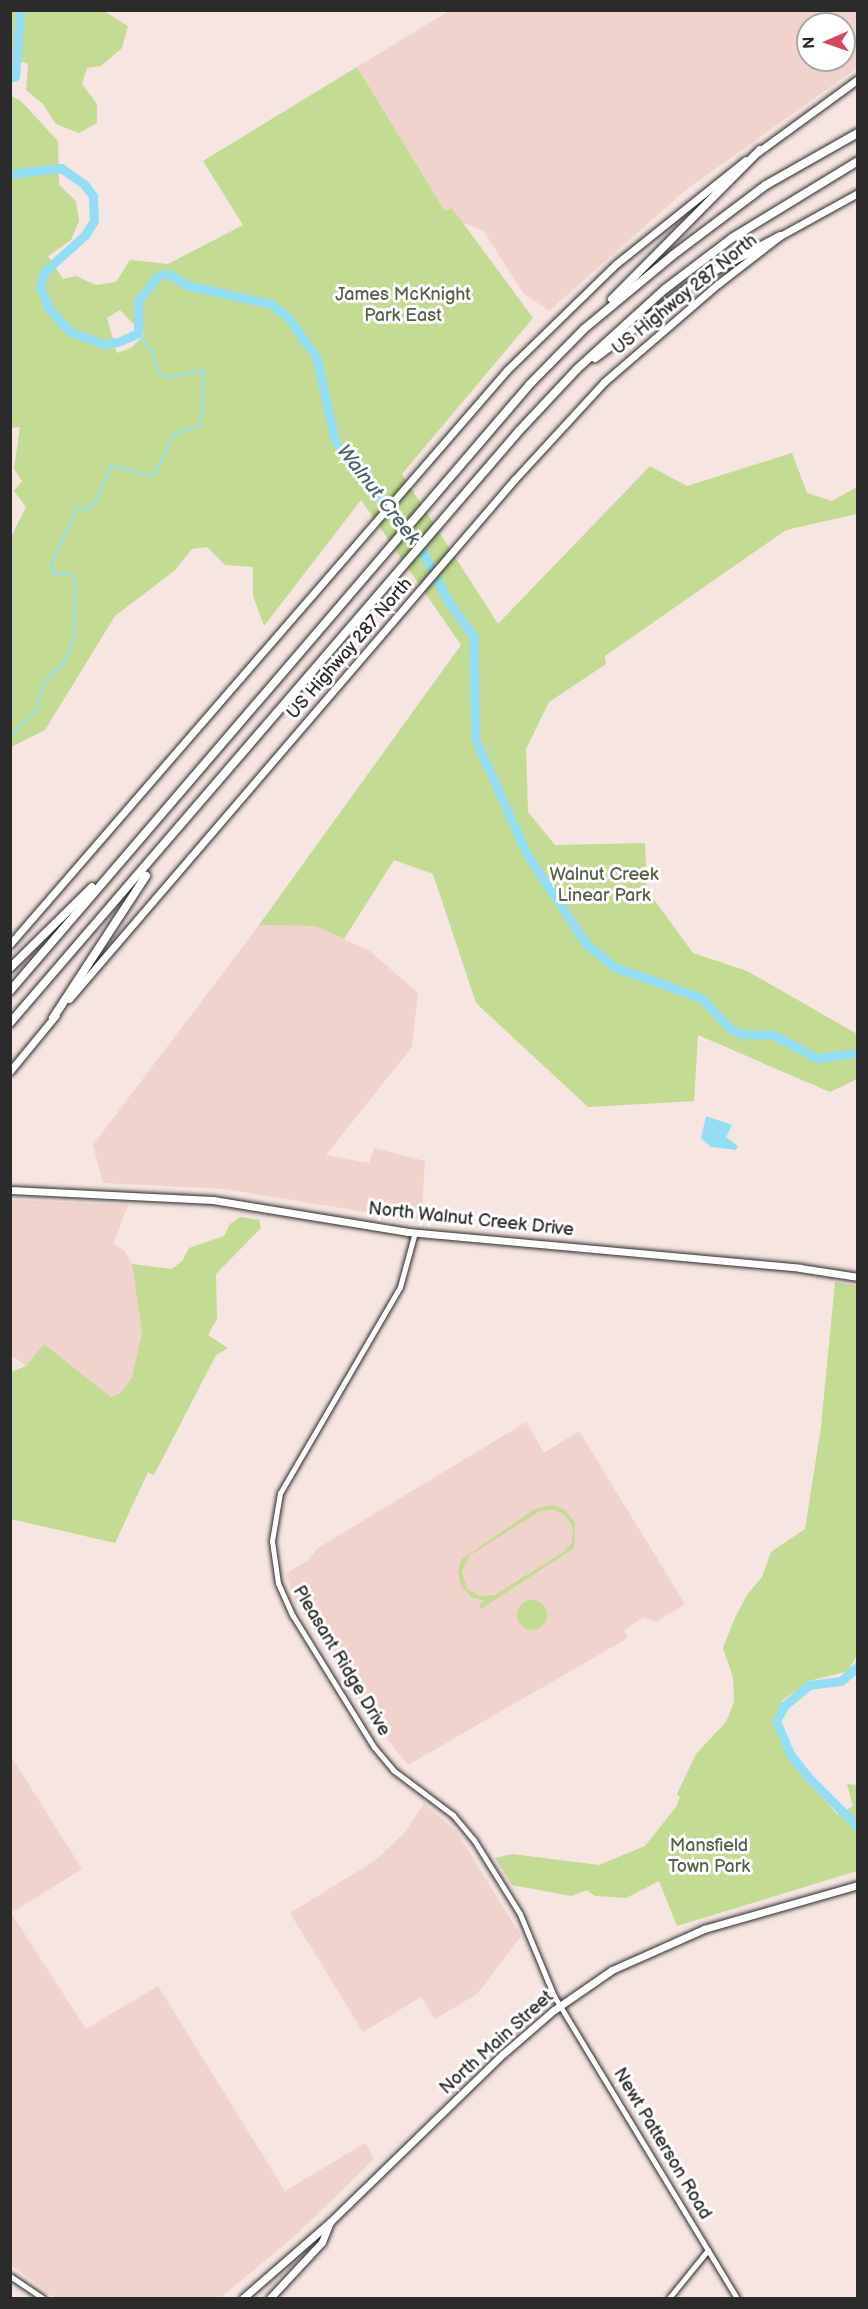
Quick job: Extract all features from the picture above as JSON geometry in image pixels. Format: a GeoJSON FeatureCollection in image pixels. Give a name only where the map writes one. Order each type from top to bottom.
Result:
{"type":"FeatureCollection","features":[{"type":"Feature","properties":{"kind":"highway"},"geometry":{"type":"LineString","coordinates":[[588,325],[673,255],[766,185],[858,132]]}},
{"type":"Feature","properties":{"kind":"highway"},"geometry":{"type":"LineString","coordinates":[[10,991],[369,569],[530,384],[760,150]]}},
{"type":"Feature","properties":{"kind":"highway"},"geometry":{"type":"LineString","coordinates":[[10,1023],[150,863],[442,520],[577,369],[639,312],[722,245],[858,160]]}},
{"type":"Feature","properties":{"kind":"highway"},"geometry":{"type":"LineString","coordinates":[[577,369],[701,278],[780,236]]}},
{"type":"Feature","properties":{"kind":"highway"},"geometry":{"type":"LineString","coordinates":[[10,968],[71,911],[116,860],[129,852]]}},
{"type":"Feature","properties":{"kind":"highway"},"geometry":{"type":"LineString","coordinates":[[52,1018],[150,863]]}},
{"type":"Feature","properties":{"kind":"main road"},"geometry":{"type":"LineString","coordinates":[[10,944],[507,370],[586,291],[658,228],[858,79]]}},
{"type":"Feature","properties":{"kind":"main road","name":"US Highway 287 North"},"geometry":{"type":"LineString","coordinates":[[10,1071],[52,1018],[458,546],[604,382],[718,284],[780,236],[858,193]]}},
{"type":"Feature","properties":{"kind":"main road","name":"North Walnut Creek Drive"},"geometry":{"type":"LineString","coordinates":[[10,1190],[213,1200],[415,1232],[800,1268],[858,1277]]}},
{"type":"Feature","properties":{"kind":"main road","name":"North Main Street"},"geometry":{"type":"LineString","coordinates":[[243,2298],[330,2222],[500,2057],[560,2005],[612,1970],[668,1942],[729,1921],[858,1885]]}},
{"type":"Feature","properties":{"kind":"main road"},"geometry":{"type":"LineString","coordinates":[[270,2298],[322,2242],[330,2222]]}},
{"type":"Feature","properties":{"kind":"main road"},"geometry":{"type":"LineString","coordinates":[[284,2298],[285,2284]]}},
{"type":"Feature","properties":{"kind":"street","name":"Pleasant Ridge Drive"},"geometry":{"type":"LineString","coordinates":[[415,1232],[400,1287],[280,1493],[272,1528],[274,1568],[283,1598],[374,1747],[393,1770],[453,1815],[474,1840],[520,1914],[560,2005]]}},
{"type":"Feature","properties":{"kind":"street","name":"Newt Patterson Road"},"geometry":{"type":"LineString","coordinates":[[560,2005],[737,2298]]}},
{"type":"Feature","properties":{"kind":"street"},"geometry":{"type":"LineString","coordinates":[[669,2298],[708,2250]]}},
{"type":"Feature","properties":{"kind":"street"},"geometry":{"type":"LineString","coordinates":[[10,2276],[43,2298]]}},
{"type":"Feature","properties":{"kind":"shaded area"},"geometry":{"type":"Polygon","coordinates":[[[449,11],[857,11],[856,69],[856,12],[796,12],[796,72],[851,72],[687,189],[549,311],[523,293],[483,230],[461,222],[453,208],[446,212],[357,67],[449,11]]]}},
{"type":"Feature","properties":{"kind":"shaded area"},"geometry":{"type":"Polygon","coordinates":[[[259,925],[316,926],[370,951],[418,993],[412,1047],[326,1155],[369,1163],[374,1148],[425,1161],[421,1221],[225,1189],[103,1183],[93,1145],[259,925]]]}},
{"type":"Feature","properties":{"kind":"shaded area"},"geometry":{"type":"Polygon","coordinates":[[[10,1200],[128,1205],[113,1244],[125,1251],[132,1264],[142,1332],[132,1377],[121,1393],[111,1397],[44,1344],[26,1366],[11,1355],[10,1200]]]}},
{"type":"Feature","properties":{"kind":"shaded area"},"geometry":{"type":"Polygon","coordinates":[[[526,1422],[544,1453],[579,1431],[685,1604],[656,1622],[644,1617],[624,1630],[628,1638],[408,1765],[378,1728],[296,1602],[286,1574],[308,1560],[318,1548],[526,1422]]]}},
{"type":"Feature","properties":{"kind":"shaded area"},"geometry":{"type":"Polygon","coordinates":[[[11,1756],[82,1869],[11,1913],[11,1756]]]}},
{"type":"Feature","properties":{"kind":"shaded area"},"geometry":{"type":"Polygon","coordinates":[[[424,1804],[456,1831],[521,1936],[477,1994],[435,2019],[421,1997],[363,2032],[290,1913],[376,1860],[404,1833],[424,1804]]]}},
{"type":"Feature","properties":{"kind":"shaded area"},"geometry":{"type":"Polygon","coordinates":[[[11,1913],[86,2029],[158,1986],[285,2191],[365,2143],[374,2159],[297,2234],[220,2298],[56,2298],[11,2265],[11,1913]]]}},
{"type":"Feature","properties":{"kind":"green space"},"geometry":{"type":"Polygon","coordinates":[[[11,10],[104,11],[128,26],[122,48],[101,66],[87,68],[82,84],[97,104],[97,123],[79,133],[56,124],[43,104],[26,90],[28,64],[14,59],[11,72],[11,10]]]}},
{"type":"Feature","properties":{"kind":"green space"},"geometry":{"type":"Polygon","coordinates":[[[357,67],[445,211],[452,208],[533,318],[402,474],[498,624],[650,466],[687,486],[792,453],[807,493],[832,501],[857,487],[857,514],[786,530],[605,656],[606,664],[549,702],[526,749],[528,812],[555,845],[645,843],[647,890],[693,953],[747,971],[857,1034],[857,1079],[830,1092],[698,1035],[694,1101],[588,1107],[476,1003],[433,874],[394,860],[344,939],[316,926],[259,925],[461,645],[361,500],[264,626],[253,596],[253,567],[225,565],[207,547],[192,549],[174,571],[115,616],[45,730],[11,747],[11,537],[26,507],[14,491],[22,481],[14,469],[20,427],[10,428],[11,96],[21,101],[58,141],[59,185],[76,201],[79,221],[71,240],[48,256],[63,279],[76,276],[96,285],[116,282],[130,260],[168,264],[243,225],[203,161],[357,67]],[[120,310],[107,318],[117,353],[131,348],[144,335],[120,310]]]}},
{"type":"Feature","properties":{"kind":"green space"},"geometry":{"type":"Polygon","coordinates":[[[240,1217],[259,1220],[261,1228],[216,1274],[217,1319],[208,1335],[228,1348],[216,1355],[154,1475],[148,1472],[115,1543],[11,1519],[11,1372],[26,1366],[44,1344],[111,1397],[121,1393],[132,1377],[142,1332],[132,1264],[172,1269],[182,1261],[189,1248],[224,1236],[230,1224],[240,1217]]]}},
{"type":"Feature","properties":{"kind":"green space","name":"Mansfield Town Park"},"geometry":{"type":"Polygon","coordinates":[[[835,1282],[857,1286],[857,1655],[848,1671],[809,1681],[783,1700],[772,1722],[790,1761],[838,1815],[853,1806],[847,1784],[857,1785],[857,1871],[677,1926],[659,1881],[626,1898],[595,1896],[587,1890],[571,1896],[512,1885],[495,1858],[512,1854],[599,1865],[645,1846],[676,1807],[680,1797],[677,1794],[696,1754],[726,1722],[734,1702],[733,1677],[723,1648],[734,1620],[747,1595],[762,1577],[771,1552],[805,1529],[821,1427],[835,1282]]]}},
{"type":"Feature","properties":{"kind":"green space"},"geometry":{"type":"Polygon","coordinates":[[[552,1505],[564,1509],[575,1522],[574,1548],[481,1609],[479,1605],[485,1601],[471,1597],[460,1584],[458,1571],[462,1559],[535,1509],[552,1505]],[[555,1510],[540,1511],[470,1555],[462,1571],[467,1589],[480,1596],[495,1595],[565,1551],[572,1542],[573,1528],[565,1515],[555,1510]]]}},
{"type":"Feature","properties":{"kind":"green space"},"geometry":{"type":"Polygon","coordinates":[[[532,1600],[543,1604],[547,1615],[543,1626],[532,1630],[521,1626],[517,1615],[521,1604],[532,1600]]]}},
{"type":"Feature","properties":{"kind":"water"},"geometry":{"type":"Polygon","coordinates":[[[706,1116],[732,1125],[726,1137],[738,1146],[736,1150],[711,1147],[701,1138],[706,1116]]]}},
{"type":"Feature","properties":{"kind":"waterway","name":"Walnut Creek"},"geometry":{"type":"LineString","coordinates":[[10,78],[15,76],[20,10]]}},
{"type":"Feature","properties":{"kind":"waterway","name":"Walnut Creek"},"geometry":{"type":"LineString","coordinates":[[10,174],[61,168],[84,184],[93,196],[94,221],[85,235],[43,273],[40,288],[49,309],[69,331],[103,344],[118,342],[138,333],[138,300],[158,275],[169,274],[186,285],[271,304],[288,318],[316,357],[334,439],[354,469],[415,537],[447,600],[473,636],[475,739],[527,855],[586,944],[614,967],[701,998],[728,1027],[740,1034],[773,1035],[817,1058],[858,1053]]}},
{"type":"Feature","properties":{"kind":"waterway"},"geometry":{"type":"LineString","coordinates":[[10,736],[37,710],[43,684],[65,661],[72,646],[76,581],[69,574],[54,574],[51,565],[77,508],[89,509],[96,501],[111,466],[154,476],[174,434],[201,426],[204,371],[168,378],[158,372],[152,352],[138,333]]}},
{"type":"Feature","properties":{"kind":"waterway","name":"Walnut Creek"},"geometry":{"type":"LineString","coordinates":[[858,1666],[841,1681],[809,1685],[784,1706],[776,1721],[790,1754],[807,1776],[858,1827]]}},
{"type":"Feature","properties":{"kind":"park label","name":"James McKnight Park East"},"geometry":{"type":"Point","coordinates":[403,306]}},
{"type":"Feature","properties":{"kind":"park label","name":"Walnut Creek Linear Park"},"geometry":{"type":"Point","coordinates":[604,886]}}]}
